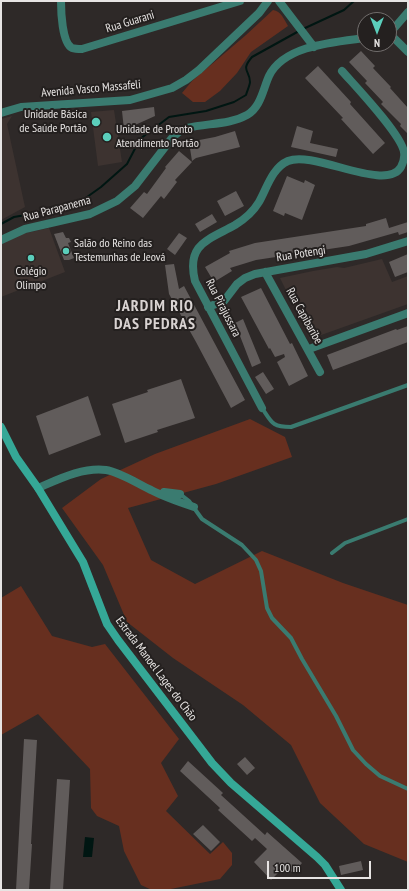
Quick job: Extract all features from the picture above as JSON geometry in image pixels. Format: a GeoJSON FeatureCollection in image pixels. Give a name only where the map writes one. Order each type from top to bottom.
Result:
{"type":"FeatureCollection","features":[{"type":"Feature","properties":{"kind":"street","name":"Rua Guarani"},"geometry":{"type":"LineString","coordinates":[[61,1],[66,41],[72,48],[82,49],[240,1]]}},
{"type":"Feature","properties":{"kind":"street","name":"Avenida Vasco Massafeli"},"geometry":{"type":"LineString","coordinates":[[1,113],[21,107],[130,100],[172,88],[199,70],[259,13],[268,1]]}},
{"type":"Feature","properties":{"kind":"street"},"geometry":{"type":"LineString","coordinates":[[279,1],[314,47]]}},
{"type":"Feature","properties":{"kind":"street"},"geometry":{"type":"LineString","coordinates":[[397,25],[408,12]]}},
{"type":"Feature","properties":{"kind":"street","name":"Rua Parapanema"},"geometry":{"type":"LineString","coordinates":[[1,240],[25,229],[90,214],[117,201],[135,186],[172,138],[186,128],[223,123],[248,115],[259,102],[276,65],[286,57],[296,52],[314,47],[357,39]]}},
{"type":"Feature","properties":{"kind":"street"},"geometry":{"type":"LineString","coordinates":[[397,41],[408,52]]}},
{"type":"Feature","properties":{"kind":"street","name":"Rua Pirajussara"},"geometry":{"type":"LineString","coordinates":[[262,408],[195,281],[192,270],[192,260],[195,252],[203,242],[241,222],[250,214],[258,203],[275,171],[287,162],[297,159],[310,160],[380,176],[392,174],[400,169],[404,152],[392,129],[342,71]]}},
{"type":"Feature","properties":{"kind":"street","name":"Rua Potengi"},"geometry":{"type":"LineString","coordinates":[[208,307],[224,301],[237,284],[244,278],[255,274],[359,256],[408,242]]}},
{"type":"Feature","properties":{"kind":"street","name":"Rua Capibaribe"},"geometry":{"type":"LineString","coordinates":[[265,272],[309,349],[320,372]]}},
{"type":"Feature","properties":{"kind":"street"},"geometry":{"type":"LineString","coordinates":[[309,349],[408,313]]}},
{"type":"Feature","properties":{"kind":"street","name":"Estrada Manoel Lages do Chão"},"geometry":{"type":"LineString","coordinates":[[1,427],[16,457],[38,488],[83,562],[106,624],[212,763],[231,783],[317,857],[325,865],[341,890]]}},
{"type":"Feature","properties":{"kind":"street"},"geometry":{"type":"LineString","coordinates":[[38,488],[67,476],[87,470],[107,470],[153,491],[194,507]]}},
{"type":"Feature","properties":{"kind":"street"},"geometry":{"type":"LineString","coordinates":[[153,491],[180,494]]}},
{"type":"Feature","properties":{"kind":"lane","name":"Rua Pirajussara"},"geometry":{"type":"LineString","coordinates":[[262,408],[272,423],[280,427],[291,427],[408,385]]}},
{"type":"Feature","properties":{"kind":"lane"},"geometry":{"type":"LineString","coordinates":[[180,494],[189,501],[202,519],[242,545],[256,560],[262,571],[267,608],[272,618],[292,638],[302,659],[336,716],[353,750],[380,776],[408,789]]}},
{"type":"Feature","properties":{"kind":"lane"},"geometry":{"type":"LineString","coordinates":[[332,553],[345,543],[408,519]]}},
{"type":"Feature","properties":{"kind":"shaded area"},"geometry":{"type":"Polygon","coordinates":[[[273,10],[284,18],[288,26],[251,52],[237,73],[220,91],[205,102],[193,102],[182,93],[192,81],[273,10]]]}},
{"type":"Feature","properties":{"kind":"shaded area","name":"Unidade de Pronto Atendimento Portão"},"geometry":{"type":"Polygon","coordinates":[[[114,110],[122,162],[98,166],[91,112],[114,110]]]}},
{"type":"Feature","properties":{"kind":"shaded area"},"geometry":{"type":"Polygon","coordinates":[[[12,116],[7,124],[25,207],[1,220],[1,119],[12,116]]]}},
{"type":"Feature","properties":{"kind":"shaded area","name":"Colégio Olimpo"},"geometry":{"type":"Polygon","coordinates":[[[49,228],[65,272],[1,297],[1,244],[13,236],[49,228]]]}},
{"type":"Feature","properties":{"kind":"shaded area"},"geometry":{"type":"Polygon","coordinates":[[[382,259],[392,282],[408,276],[408,304],[310,339],[280,278],[337,267],[344,268],[382,259]]]}},
{"type":"Feature","properties":{"kind":"shaded area"},"geometry":{"type":"Polygon","coordinates":[[[250,419],[285,437],[292,457],[216,484],[128,508],[151,560],[195,584],[262,551],[343,583],[408,605],[408,862],[364,844],[320,803],[291,745],[243,705],[173,658],[127,622],[103,565],[62,508],[101,479],[155,454],[250,419]]]}},
{"type":"Feature","properties":{"kind":"shaded area"},"geometry":{"type":"Polygon","coordinates":[[[21,586],[52,636],[92,647],[105,644],[179,739],[161,763],[178,796],[166,811],[210,854],[223,842],[232,853],[232,865],[220,879],[166,890],[152,890],[141,885],[124,851],[119,826],[97,816],[91,808],[90,769],[38,714],[1,735],[1,598],[21,586]]]}},
{"type":"Feature","properties":{"kind":"shaded area"},"geometry":{"type":"Polygon","coordinates":[[[85,837],[94,838],[92,857],[83,857],[85,837]]]}},
{"type":"Feature","properties":{"kind":"building"},"geometry":{"type":"Polygon","coordinates":[[[360,52],[362,52],[375,66],[373,68],[408,108],[408,134],[400,126],[401,124],[381,104],[383,102],[365,83],[367,81],[349,62],[360,52]]]}},
{"type":"Feature","properties":{"kind":"building"},"geometry":{"type":"Polygon","coordinates":[[[318,66],[351,102],[350,104],[385,143],[373,154],[341,119],[343,118],[305,78],[318,66]]]}},
{"type":"Feature","properties":{"kind":"building"},"geometry":{"type":"Polygon","coordinates":[[[154,107],[155,116],[124,130],[122,111],[154,107]]]}},
{"type":"Feature","properties":{"kind":"building"},"geometry":{"type":"Polygon","coordinates":[[[297,126],[313,131],[310,143],[338,149],[336,157],[291,147],[297,126]]]}},
{"type":"Feature","properties":{"kind":"building"},"geometry":{"type":"Polygon","coordinates":[[[235,131],[240,147],[196,158],[192,161],[189,142],[235,131]]]}},
{"type":"Feature","properties":{"kind":"building"},"geometry":{"type":"Polygon","coordinates":[[[179,151],[192,162],[175,180],[177,182],[164,199],[161,196],[143,218],[130,208],[144,192],[147,194],[166,168],[165,167],[179,151]]]}},
{"type":"Feature","properties":{"kind":"building"},"geometry":{"type":"Polygon","coordinates":[[[287,176],[304,183],[305,180],[315,185],[302,220],[285,213],[284,216],[273,211],[287,176]]]}},
{"type":"Feature","properties":{"kind":"building"},"geometry":{"type":"Polygon","coordinates":[[[236,191],[244,206],[225,216],[217,201],[236,191]]]}},
{"type":"Feature","properties":{"kind":"building"},"geometry":{"type":"Polygon","coordinates":[[[212,214],[217,222],[200,232],[195,224],[212,214]]]}},
{"type":"Feature","properties":{"kind":"building"},"geometry":{"type":"Polygon","coordinates":[[[386,218],[389,228],[408,222],[408,232],[399,235],[398,232],[349,246],[256,260],[230,268],[232,271],[214,282],[205,267],[230,253],[229,251],[255,243],[366,226],[366,224],[386,218]]]}},
{"type":"Feature","properties":{"kind":"building","name":"Salão do Reino das Testemunhas de Jeová"},"geometry":{"type":"Polygon","coordinates":[[[63,232],[66,238],[69,238],[71,242],[68,243],[74,258],[69,260],[64,260],[54,234],[63,232]]]}},
{"type":"Feature","properties":{"kind":"building"},"geometry":{"type":"Polygon","coordinates":[[[179,233],[187,238],[175,255],[167,249],[179,233]]]}},
{"type":"Feature","properties":{"kind":"building"},"geometry":{"type":"Polygon","coordinates":[[[408,254],[408,272],[395,277],[389,262],[408,254]]]}},
{"type":"Feature","properties":{"kind":"building"},"geometry":{"type":"Polygon","coordinates":[[[174,264],[179,289],[184,286],[245,400],[231,408],[169,294],[165,265],[174,264]]]}},
{"type":"Feature","properties":{"kind":"building"},"geometry":{"type":"Polygon","coordinates":[[[261,288],[290,344],[292,343],[308,376],[289,386],[277,362],[285,357],[284,354],[275,357],[270,348],[269,349],[241,297],[261,288]]]}},
{"type":"Feature","properties":{"kind":"building"},"geometry":{"type":"Polygon","coordinates":[[[243,319],[261,363],[252,367],[235,323],[243,319]]]}},
{"type":"Feature","properties":{"kind":"building"},"geometry":{"type":"Polygon","coordinates":[[[408,326],[408,342],[333,370],[327,355],[396,329],[397,330],[408,326]]]}},
{"type":"Feature","properties":{"kind":"building"},"geometry":{"type":"Polygon","coordinates":[[[263,372],[274,389],[266,394],[255,377],[263,372]]]}},
{"type":"Feature","properties":{"kind":"building"},"geometry":{"type":"Polygon","coordinates":[[[181,379],[195,418],[157,430],[158,432],[125,443],[112,404],[148,392],[147,390],[181,379]]]}},
{"type":"Feature","properties":{"kind":"building"},"geometry":{"type":"Polygon","coordinates":[[[88,396],[101,435],[49,455],[36,416],[88,396]]]}},
{"type":"Feature","properties":{"kind":"building"},"geometry":{"type":"Polygon","coordinates":[[[24,739],[37,740],[32,844],[29,890],[16,890],[24,739]]]}},
{"type":"Feature","properties":{"kind":"building"},"geometry":{"type":"Polygon","coordinates":[[[245,757],[255,768],[247,775],[237,764],[245,757]]]}},
{"type":"Feature","properties":{"kind":"building"},"geometry":{"type":"Polygon","coordinates":[[[188,761],[223,793],[221,795],[265,835],[267,832],[302,863],[293,873],[285,866],[271,880],[254,862],[267,849],[255,838],[252,841],[218,810],[220,808],[180,771],[188,761]]]}},
{"type":"Feature","properties":{"kind":"building"},"geometry":{"type":"Polygon","coordinates":[[[57,779],[70,780],[63,890],[50,890],[57,779]]]}},
{"type":"Feature","properties":{"kind":"building"},"geometry":{"type":"Polygon","coordinates":[[[203,825],[220,842],[211,851],[193,834],[203,825]]]}},
{"type":"Feature","properties":{"kind":"building"},"geometry":{"type":"Polygon","coordinates":[[[361,861],[363,870],[341,875],[339,866],[361,861]]]}},
{"type":"Feature","properties":{"kind":"waterway"},"geometry":{"type":"LineString","coordinates":[[303,29],[344,10],[354,1]]}},
{"type":"Feature","properties":{"kind":"waterway"},"geometry":{"type":"LineString","coordinates":[[1,224],[14,217],[80,202],[101,187],[127,164],[140,139],[169,117],[206,111],[234,102],[246,95],[250,85],[250,78],[246,68],[252,57],[299,31]]}},
{"type":"Feature","properties":{"kind":"place","name":"Unidade Básica de Saúde Portão"},"geometry":{"type":"Point","coordinates":[96,122]}},
{"type":"Feature","properties":{"kind":"place","name":"Unidade de Pronto Atendimento Portão"},"geometry":{"type":"Point","coordinates":[107,137]}},
{"type":"Feature","properties":{"kind":"place","name":"Salão do Reino das Testemunhas de Jeová"},"geometry":{"type":"Point","coordinates":[66,251]}},
{"type":"Feature","properties":{"kind":"place","name":"Colégio Olimpo"},"geometry":{"type":"Point","coordinates":[31,258]}},
{"type":"Feature","properties":{"kind":"district","name":"JARDIM RIO DAS PEDRAS"},"geometry":{"type":"Point","coordinates":[155,315]}}]}
